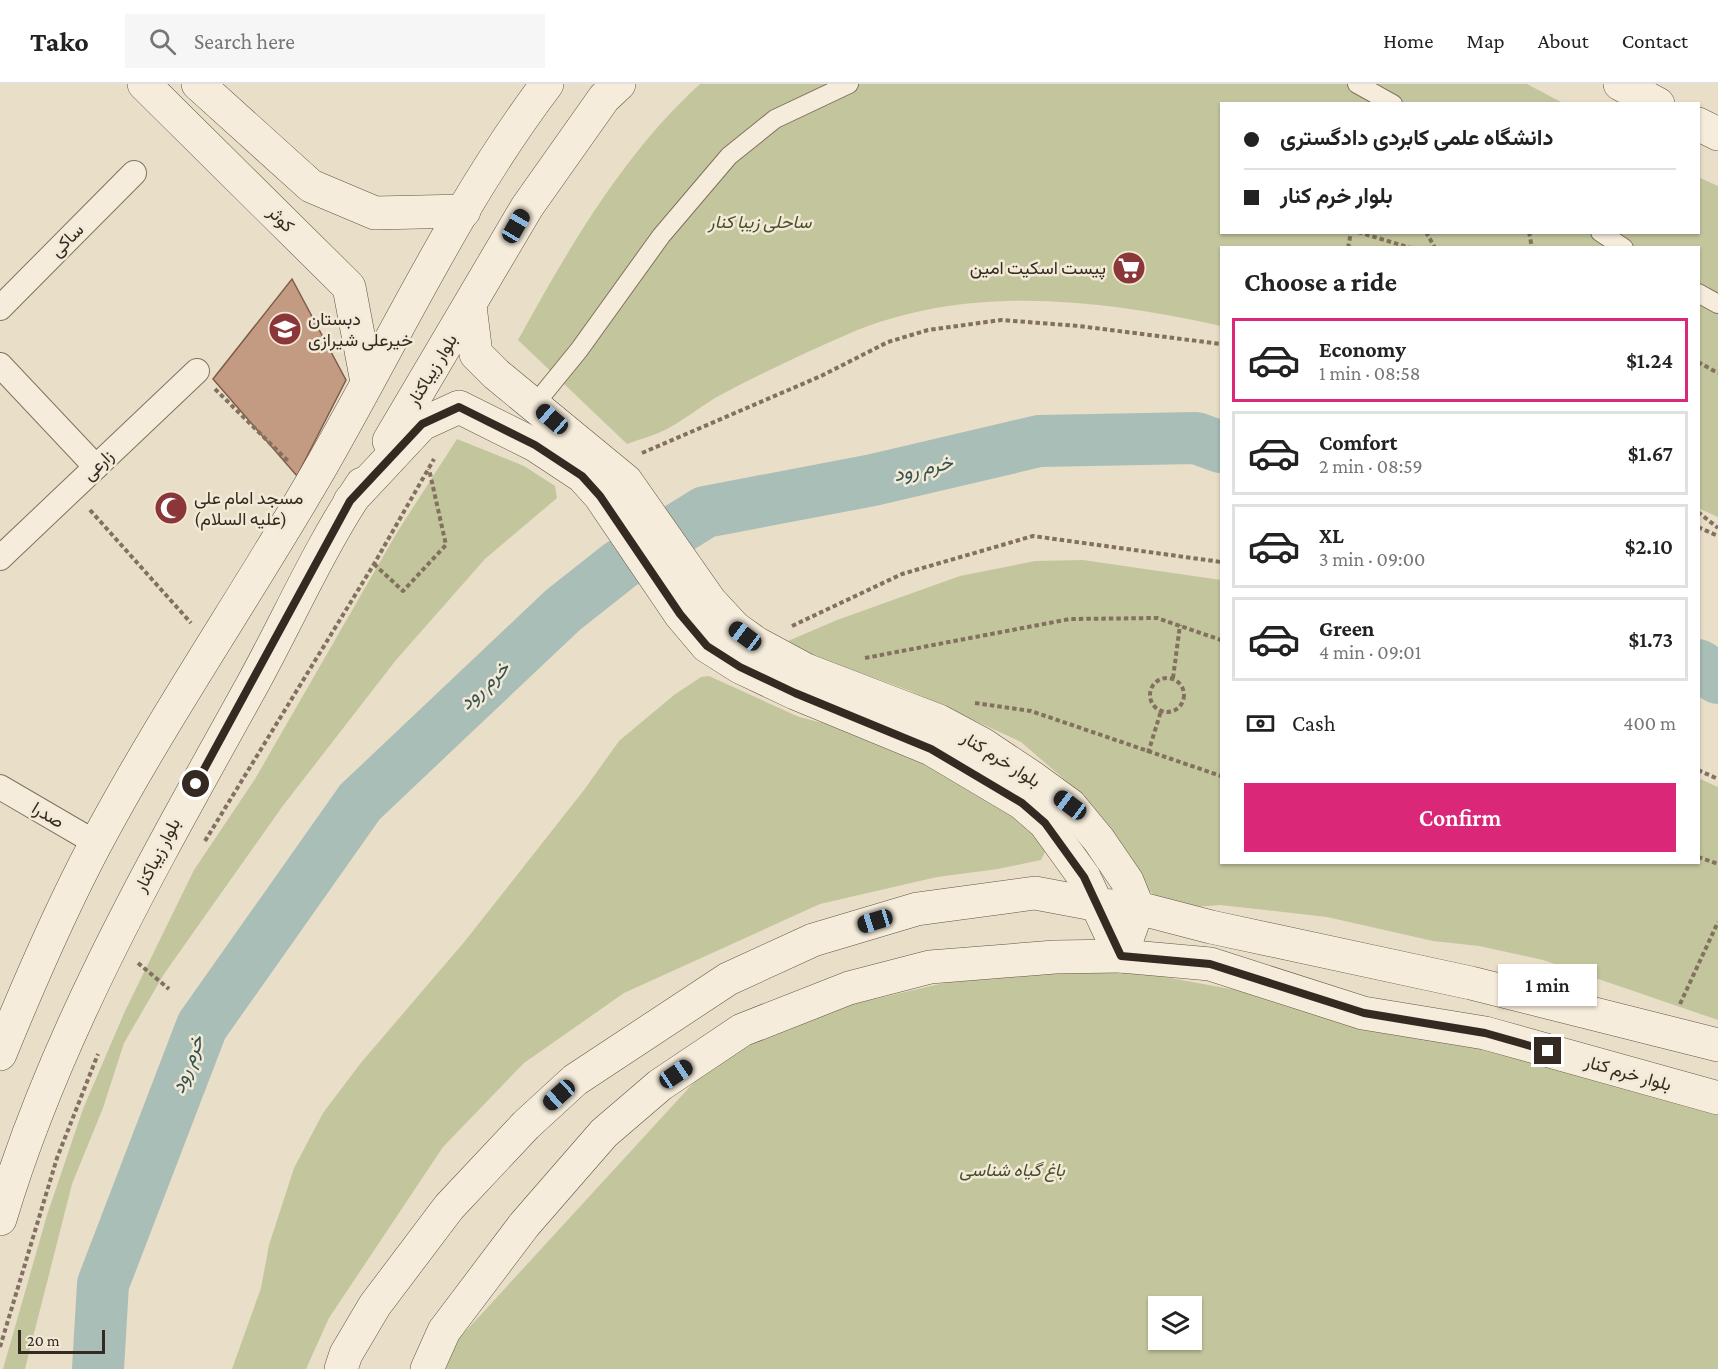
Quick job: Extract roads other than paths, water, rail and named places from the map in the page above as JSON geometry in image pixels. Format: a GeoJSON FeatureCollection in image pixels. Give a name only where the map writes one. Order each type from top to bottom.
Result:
{"type":"FeatureCollection","features":[{"type":"Feature","properties":{"kind":"main road","name":"کوثر"},"geometry":{"type":"LineString","coordinates":[[144,84],[349,287],[368,382]]}},
{"type":"Feature","properties":{"kind":"main road"},"geometry":{"type":"LineString","coordinates":[[198,84],[311,186],[375,213],[464,211]]}},
{"type":"Feature","properties":{"kind":"main road"},"geometry":{"type":"LineString","coordinates":[[0,1054],[35,969],[96,843],[311,484],[464,211],[547,84]]}},
{"type":"Feature","properties":{"kind":"main road","name":"بلوار زیباکنار"},"geometry":{"type":"LineString","coordinates":[[0,1219],[13,1133],[174,823],[251,687],[350,501],[470,306],[527,207],[604,98],[619,84]]}},
{"type":"Feature","properties":{"kind":"main road"},"geometry":{"type":"LineString","coordinates":[[1620,84],[1654,102]]}},
{"type":"Feature","properties":{"kind":"main road"},"geometry":{"type":"LineString","coordinates":[[1700,125],[1718,134]]}},
{"type":"Feature","properties":{"kind":"main road"},"geometry":{"type":"LineString","coordinates":[[280,218],[295,222],[308,214],[315,201],[311,186]]}},
{"type":"Feature","properties":{"kind":"main road"},"geometry":{"type":"LineString","coordinates":[[470,306],[476,354],[496,374],[535,404],[585,449],[612,481]]}},
{"type":"Feature","properties":{"kind":"main road"},"geometry":{"type":"LineString","coordinates":[[350,501],[422,424],[459,407],[535,445],[582,476],[612,481]]}},
{"type":"Feature","properties":{"kind":"main road","name":"بلوار خرم کنار"},"geometry":{"type":"LineString","coordinates":[[612,481],[710,601],[735,628],[756,644],[806,670],[939,721],[982,744],[1070,805],[1099,840],[1127,881],[1138,908]]}},
{"type":"Feature","properties":{"kind":"main road","name":"بلوار خرم کنار"},"geometry":{"type":"LineString","coordinates":[[612,481],[680,614],[707,646],[740,667],[931,749],[1022,803],[1045,823],[1084,877],[1121,956],[1210,964],[1364,1013],[1485,1033],[1718,1098]]}},
{"type":"Feature","properties":{"kind":"main road"},"geometry":{"type":"LineString","coordinates":[[341,1369],[346,1354],[375,1305],[449,1207],[526,1125],[575,1080],[728,979],[813,940],[916,909],[1035,893],[1099,905],[1138,908],[1211,927],[1471,983],[1718,1045]]}},
{"type":"Feature","properties":{"kind":"main road"},"geometry":{"type":"LineString","coordinates":[[427,1369],[444,1331],[524,1225],[604,1133],[660,1085],[742,1030],[849,988],[930,967],[1055,957],[1121,956],[1138,908]]}},
{"type":"Feature","properties":{"kind":"street"},"geometry":{"type":"LineString","coordinates":[[535,404],[579,350],[661,236],[729,156],[775,119],[849,84]]}},
{"type":"Feature","properties":{"kind":"street"},"geometry":{"type":"LineString","coordinates":[[1357,84],[1389,102]]}},
{"type":"Feature","properties":{"kind":"street","name":"ساکی"},"geometry":{"type":"LineString","coordinates":[[0,308],[134,172]]}},
{"type":"Feature","properties":{"kind":"street"},"geometry":{"type":"LineString","coordinates":[[1603,234],[1621,246]]}},
{"type":"Feature","properties":{"kind":"street"},"geometry":{"type":"LineString","coordinates":[[1700,295],[1718,304]]}},
{"type":"Feature","properties":{"kind":"street"},"geometry":{"type":"LineString","coordinates":[[0,365],[96,467]]}},
{"type":"Feature","properties":{"kind":"street","name":"زارعی"},"geometry":{"type":"LineString","coordinates":[[0,558],[197,371]]}},
{"type":"Feature","properties":{"kind":"street","name":"صدرا"},"geometry":{"type":"LineString","coordinates":[[0,787],[96,843]]}},
{"type":"Feature","properties":{"kind":"waterway","name":"خرم رود"},"geometry":{"type":"LineString","coordinates":[[98,1369],[103,1284],[202,1026],[360,802],[563,610],[620,565],[705,512],[873,480],[1039,441],[1196,438],[1220,447]]}},
{"type":"Feature","properties":{"kind":"waterway","name":"خرم رود"},"geometry":{"type":"LineString","coordinates":[[1700,666],[1718,678]]}},
{"type":"Feature","properties":{"kind":"place","name":"پیست اسکیت امین"},"geometry":{"type":"Point","coordinates":[1129,268]}},
{"type":"Feature","properties":{"kind":"place","name":"دبستان خیرعلی شیرازی"},"geometry":{"type":"Point","coordinates":[285,329]}},
{"type":"Feature","properties":{"kind":"place","name":"مسجد امام علی (علیه السلام)"},"geometry":{"type":"Point","coordinates":[171,508]}},
{"type":"Feature","properties":{"kind":"park label","name":"ساحلی زیبا کنار"},"geometry":{"type":"Point","coordinates":[760,222]}},
{"type":"Feature","properties":{"kind":"park label","name":"باغ گیاه شناسی"},"geometry":{"type":"Point","coordinates":[1012,1170]}}]}
